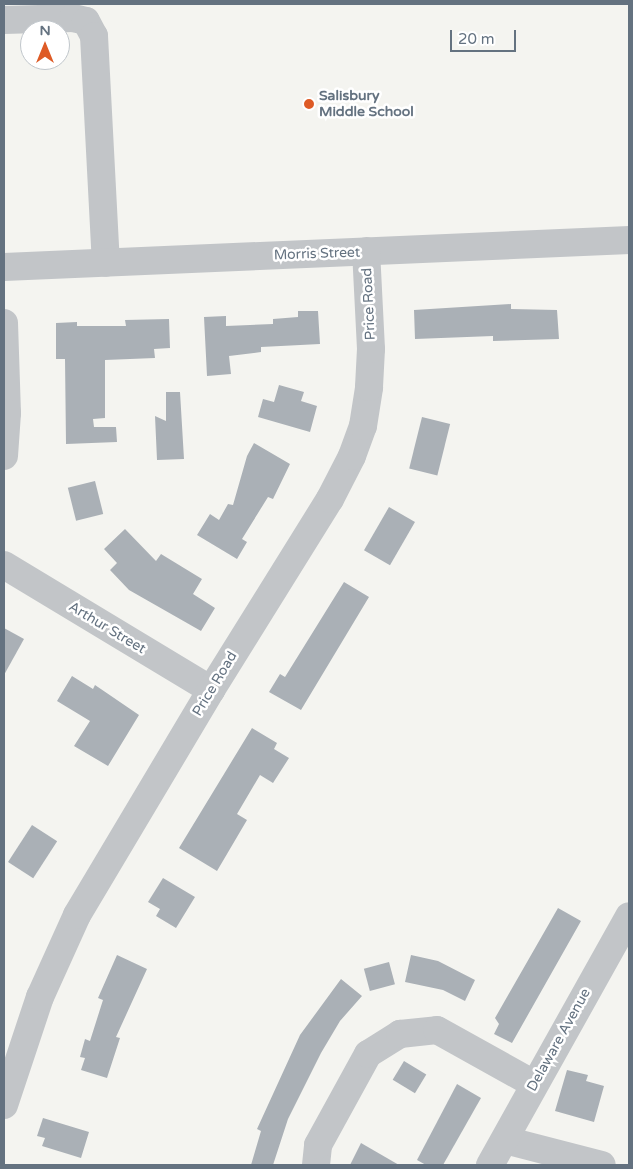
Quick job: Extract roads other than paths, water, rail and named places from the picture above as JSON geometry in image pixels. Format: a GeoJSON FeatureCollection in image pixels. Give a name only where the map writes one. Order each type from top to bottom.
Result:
{"type":"FeatureCollection","features":[{"type":"Feature","properties":{"kind":"street"},"geometry":{"type":"LineString","coordinates":[[4,20],[73,18],[86,21],[94,36],[106,262]]}},
{"type":"Feature","properties":{"kind":"street","name":"Morris Street"},"geometry":{"type":"LineString","coordinates":[[4,267],[629,240]]}},
{"type":"Feature","properties":{"kind":"street","name":"Price Road"},"geometry":{"type":"LineString","coordinates":[[4,1105],[40,997],[66,936],[211,690],[330,499],[363,426],[371,349],[366,252]]}},
{"type":"Feature","properties":{"kind":"street"},"geometry":{"type":"LineString","coordinates":[[4,324],[7,413],[4,456]]}},
{"type":"Feature","properties":{"kind":"street","name":"Arthur Street"},"geometry":{"type":"LineString","coordinates":[[4,565],[211,690]]}},
{"type":"Feature","properties":{"kind":"street","name":"Delaware Avenue"},"geometry":{"type":"LineString","coordinates":[[490,1165],[629,916]]}},
{"type":"Feature","properties":{"kind":"street"},"geometry":{"type":"LineString","coordinates":[[316,1165],[318,1146],[368,1054],[400,1034],[437,1030],[534,1084]]}},
{"type":"Feature","properties":{"kind":"street"},"geometry":{"type":"LineString","coordinates":[[505,1140],[602,1165]]}},
{"type":"Feature","properties":{"kind":"place","name":"Salisbury Middle School"},"geometry":{"type":"Point","coordinates":[309,104]}}]}
